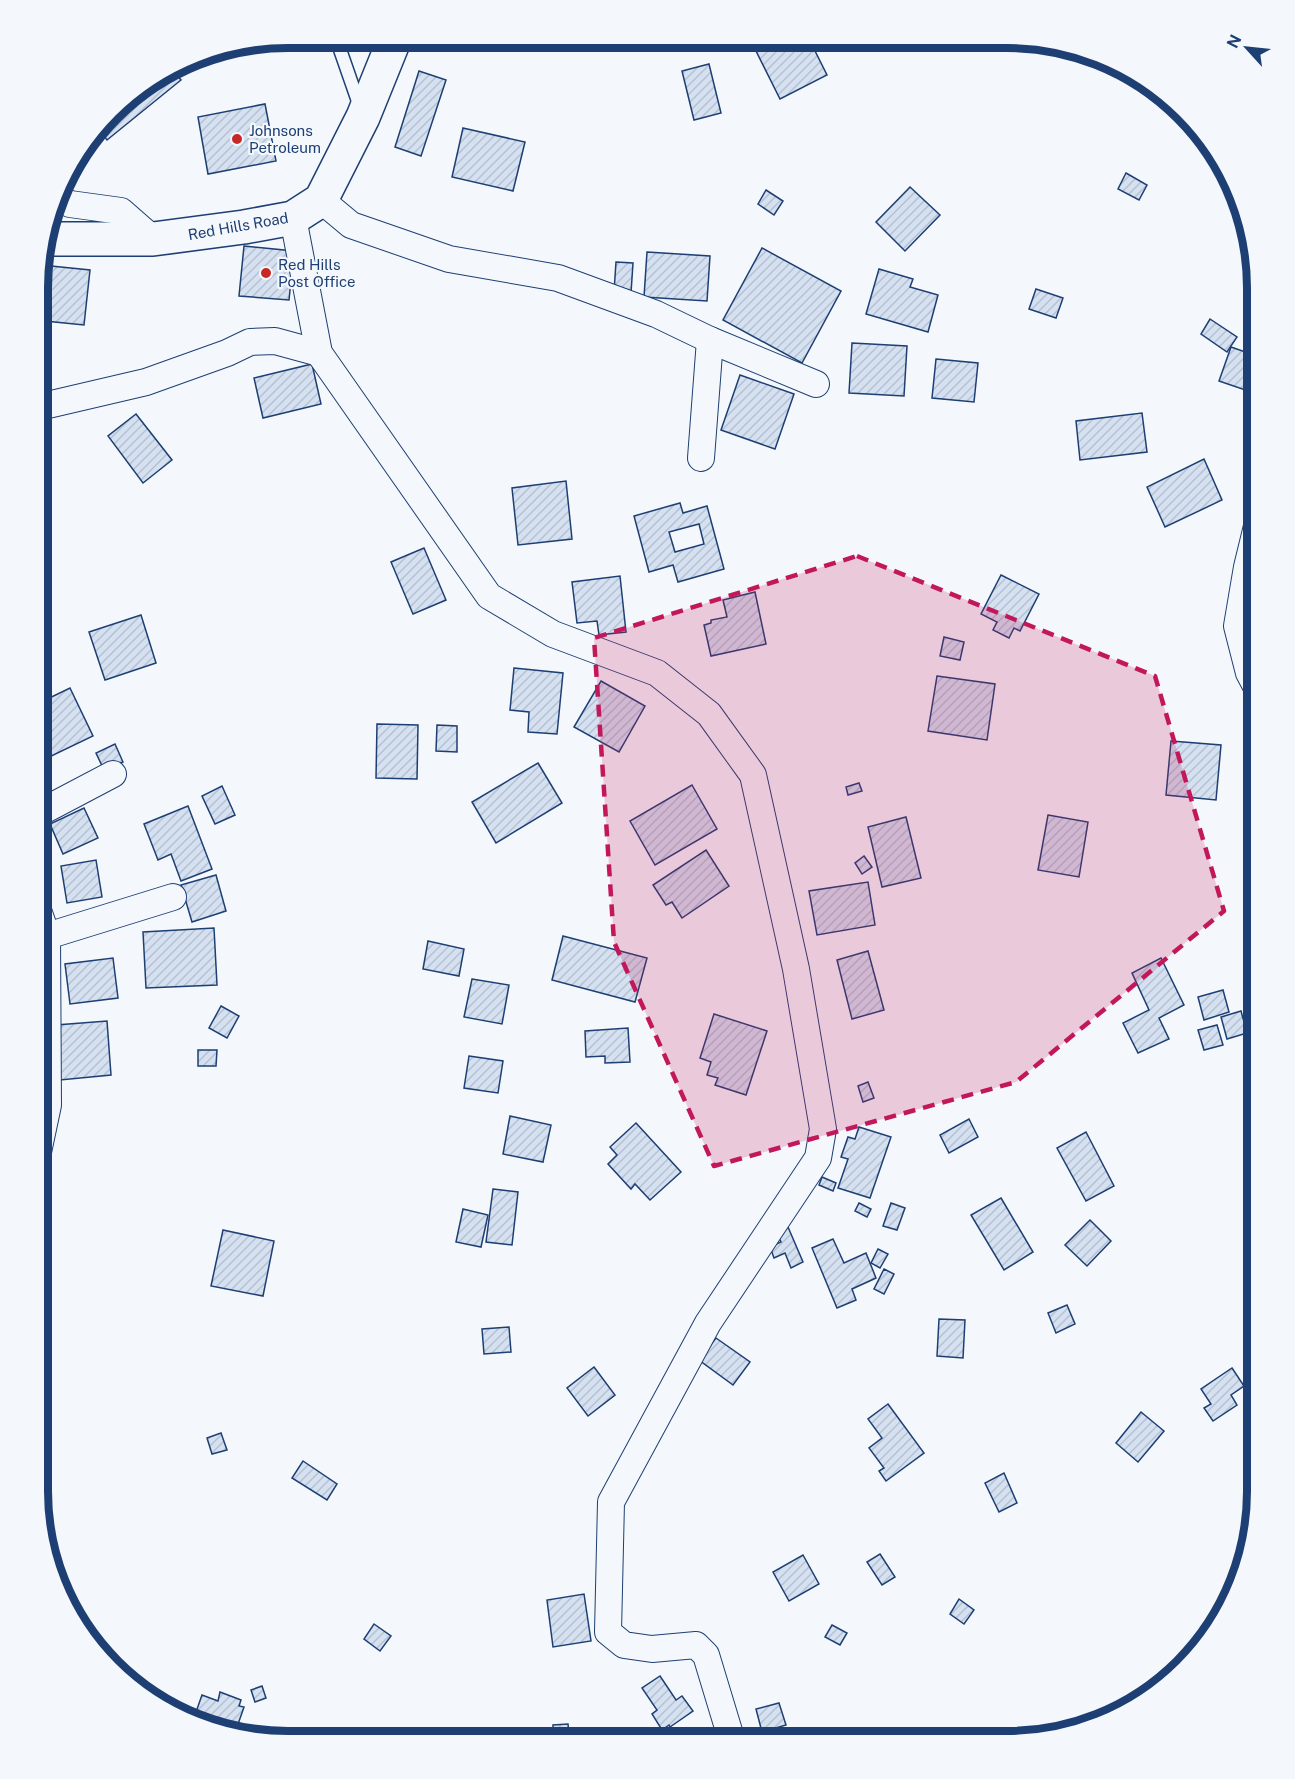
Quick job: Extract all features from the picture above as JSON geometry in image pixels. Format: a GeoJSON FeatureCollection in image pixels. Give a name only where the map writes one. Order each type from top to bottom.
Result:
{"type":"FeatureCollection","features":[{"type":"Feature","properties":{"kind":"main road"},"geometry":{"type":"LineString","coordinates":[[321,200],[363,117],[391,48]]}},
{"type":"Feature","properties":{"kind":"main road","name":"Red Hills Road"},"geometry":{"type":"LineString","coordinates":[[53,239],[153,239],[187,236],[293,218],[321,200]]}},
{"type":"Feature","properties":{"kind":"street"},"geometry":{"type":"LineString","coordinates":[[321,200],[351,225],[449,259],[558,278],[656,314],[710,340],[816,384]]}},
{"type":"Feature","properties":{"kind":"street"},"geometry":{"type":"LineString","coordinates":[[64,201],[70,204],[121,211],[153,239]]}},
{"type":"Feature","properties":{"kind":"street"},"geometry":{"type":"LineString","coordinates":[[293,218],[319,353],[489,596],[553,634],[657,673],[709,714],[753,775],[796,969],[823,1129],[818,1158],[708,1323],[611,1502],[608,1632],[624,1645],[652,1649],[696,1645],[706,1655],[729,1731]]}},
{"type":"Feature","properties":{"kind":"street"},"geometry":{"type":"LineString","coordinates":[[701,458],[710,340]]}},
{"type":"Feature","properties":{"kind":"street"},"geometry":{"type":"LineString","coordinates":[[48,405],[146,382],[227,353],[249,342],[275,341],[319,353]]}},
{"type":"Feature","properties":{"kind":"street"},"geometry":{"type":"LineString","coordinates":[[1247,563],[1237,626],[1247,665]]}},
{"type":"Feature","properties":{"kind":"street"},"geometry":{"type":"LineString","coordinates":[[48,808],[113,774]]}},
{"type":"Feature","properties":{"kind":"street"},"geometry":{"type":"LineString","coordinates":[[48,924],[173,897]]}},
{"type":"Feature","properties":{"kind":"lane"},"geometry":{"type":"LineString","coordinates":[[339,48],[363,117]]}},
{"type":"Feature","properties":{"kind":"highlighted area"},"geometry":{"type":"Polygon","coordinates":[[[857,556],[1155,676],[1224,911],[1016,1082],[714,1166],[614,942],[594,638],[857,556]]]}},
{"type":"Feature","properties":{"kind":"building"},"geometry":{"type":"Polygon","coordinates":[[[754,48],[814,48],[827,75],[780,99],[754,48]]]}},
{"type":"Feature","properties":{"kind":"building"},"geometry":{"type":"Polygon","coordinates":[[[709,64],[721,113],[694,120],[682,71],[709,64]]]}},
{"type":"Feature","properties":{"kind":"building"},"geometry":{"type":"Polygon","coordinates":[[[419,71],[446,80],[421,156],[395,147],[419,71]]]}},
{"type":"Feature","properties":{"kind":"building"},"geometry":{"type":"Polygon","coordinates":[[[177,75],[181,80],[107,140],[104,135],[118,118],[155,88],[177,75]]]}},
{"type":"Feature","properties":{"kind":"building","name":"Johnsons Petroleum"},"geometry":{"type":"Polygon","coordinates":[[[265,104],[276,161],[208,174],[198,117],[265,104]]]}},
{"type":"Feature","properties":{"kind":"building"},"geometry":{"type":"Polygon","coordinates":[[[463,128],[525,142],[513,191],[452,177],[463,128]]]}},
{"type":"Feature","properties":{"kind":"building"},"geometry":{"type":"Polygon","coordinates":[[[1126,173],[1147,185],[1139,200],[1118,189],[1126,173]]]}},
{"type":"Feature","properties":{"kind":"building"},"geometry":{"type":"Polygon","coordinates":[[[910,187],[940,215],[905,251],[876,222],[910,187]]]}},
{"type":"Feature","properties":{"kind":"building"},"geometry":{"type":"Polygon","coordinates":[[[766,190],[783,201],[774,215],[758,204],[766,190]]]}},
{"type":"Feature","properties":{"kind":"building","name":"Red Hills Post Office"},"geometry":{"type":"Polygon","coordinates":[[[244,246],[294,251],[289,300],[239,296],[244,246]]]}},
{"type":"Feature","properties":{"kind":"building"},"geometry":{"type":"Polygon","coordinates":[[[762,248],[841,291],[802,363],[723,320],[762,248]]]}},
{"type":"Feature","properties":{"kind":"building"},"geometry":{"type":"Polygon","coordinates":[[[647,252],[710,256],[707,301],[644,297],[647,252]]]}},
{"type":"Feature","properties":{"kind":"building"},"geometry":{"type":"Polygon","coordinates":[[[616,262],[633,263],[631,293],[614,292],[616,262]]]}},
{"type":"Feature","properties":{"kind":"building"},"geometry":{"type":"Polygon","coordinates":[[[51,266],[90,270],[84,325],[48,321],[51,266]]]}},
{"type":"Feature","properties":{"kind":"building"},"geometry":{"type":"Polygon","coordinates":[[[879,269],[913,279],[910,287],[938,295],[928,332],[866,314],[879,269]]]}},
{"type":"Feature","properties":{"kind":"building"},"geometry":{"type":"Polygon","coordinates":[[[1036,289],[1063,298],[1056,318],[1029,309],[1036,289]]]}},
{"type":"Feature","properties":{"kind":"building"},"geometry":{"type":"Polygon","coordinates":[[[1210,319],[1237,337],[1227,352],[1201,334],[1210,319]]]}},
{"type":"Feature","properties":{"kind":"building"},"geometry":{"type":"Polygon","coordinates":[[[852,343],[907,346],[904,396],[849,393],[852,343]]]}},
{"type":"Feature","properties":{"kind":"building"},"geometry":{"type":"Polygon","coordinates":[[[1231,347],[1247,353],[1247,391],[1219,381],[1231,347]]]}},
{"type":"Feature","properties":{"kind":"building"},"geometry":{"type":"Polygon","coordinates":[[[936,359],[978,363],[974,402],[932,398],[936,359]]]}},
{"type":"Feature","properties":{"kind":"building"},"geometry":{"type":"Polygon","coordinates":[[[312,364],[321,404],[263,418],[254,378],[312,364]]]}},
{"type":"Feature","properties":{"kind":"building"},"geometry":{"type":"Polygon","coordinates":[[[740,375],[794,394],[775,449],[721,430],[740,375]]]}},
{"type":"Feature","properties":{"kind":"building"},"geometry":{"type":"Polygon","coordinates":[[[1142,413],[1147,452],[1080,460],[1076,421],[1142,413]]]}},
{"type":"Feature","properties":{"kind":"building"},"geometry":{"type":"Polygon","coordinates":[[[136,414],[172,460],[143,483],[108,436],[136,414]]]}},
{"type":"Feature","properties":{"kind":"building"},"geometry":{"type":"Polygon","coordinates":[[[1204,459],[1222,500],[1165,527],[1147,487],[1204,459]]]}},
{"type":"Feature","properties":{"kind":"building"},"geometry":{"type":"Polygon","coordinates":[[[566,481],[572,539],[518,545],[512,488],[566,481]]]}},
{"type":"Feature","properties":{"kind":"building"},"geometry":{"type":"Polygon","coordinates":[[[680,503],[683,513],[707,506],[724,569],[678,582],[673,565],[649,572],[634,516],[680,503]],[[699,524],[669,532],[675,552],[704,544],[699,524]]]}},
{"type":"Feature","properties":{"kind":"building"},"geometry":{"type":"Polygon","coordinates":[[[424,548],[446,600],[413,614],[391,562],[424,548]]]}},
{"type":"Feature","properties":{"kind":"building"},"geometry":{"type":"Polygon","coordinates":[[[1001,575],[1039,594],[1020,631],[1014,628],[1009,638],[993,630],[997,622],[981,614],[1001,575]]]}},
{"type":"Feature","properties":{"kind":"building"},"geometry":{"type":"Polygon","coordinates":[[[620,576],[626,632],[599,635],[597,621],[577,623],[572,582],[620,576]]]}},
{"type":"Feature","properties":{"kind":"building"},"geometry":{"type":"Polygon","coordinates":[[[755,592],[766,644],[711,656],[704,625],[711,623],[711,620],[727,617],[723,600],[755,592]]]}},
{"type":"Feature","properties":{"kind":"building"},"geometry":{"type":"Polygon","coordinates":[[[141,615],[156,663],[105,680],[89,632],[141,615]]]}},
{"type":"Feature","properties":{"kind":"building"},"geometry":{"type":"Polygon","coordinates":[[[944,637],[964,642],[960,660],[940,656],[944,637]]]}},
{"type":"Feature","properties":{"kind":"building"},"geometry":{"type":"Polygon","coordinates":[[[514,668],[563,673],[557,734],[528,732],[529,712],[510,710],[514,668]]]}},
{"type":"Feature","properties":{"kind":"building"},"geometry":{"type":"Polygon","coordinates":[[[937,676],[995,684],[987,740],[928,731],[937,676]]]}},
{"type":"Feature","properties":{"kind":"building"},"geometry":{"type":"Polygon","coordinates":[[[601,681],[645,706],[619,752],[574,727],[601,681]]]}},
{"type":"Feature","properties":{"kind":"building"},"geometry":{"type":"Polygon","coordinates":[[[70,688],[93,736],[48,758],[48,699],[70,688]]]}},
{"type":"Feature","properties":{"kind":"building"},"geometry":{"type":"Polygon","coordinates":[[[377,724],[418,725],[417,779],[376,778],[377,724]]]}},
{"type":"Feature","properties":{"kind":"building"},"geometry":{"type":"Polygon","coordinates":[[[437,725],[457,726],[457,752],[436,751],[437,725]]]}},
{"type":"Feature","properties":{"kind":"building"},"geometry":{"type":"Polygon","coordinates":[[[1171,741],[1221,745],[1216,800],[1166,795],[1171,741]]]}},
{"type":"Feature","properties":{"kind":"building"},"geometry":{"type":"Polygon","coordinates":[[[115,744],[123,762],[104,770],[96,753],[115,744]]]}},
{"type":"Feature","properties":{"kind":"building"},"geometry":{"type":"Polygon","coordinates":[[[538,763],[562,803],[496,843],[472,802],[538,763]]]}},
{"type":"Feature","properties":{"kind":"building"},"geometry":{"type":"Polygon","coordinates":[[[859,783],[862,791],[848,795],[846,787],[859,783]]]}},
{"type":"Feature","properties":{"kind":"building"},"geometry":{"type":"Polygon","coordinates":[[[692,785],[717,829],[655,865],[630,821],[692,785]]]}},
{"type":"Feature","properties":{"kind":"building"},"geometry":{"type":"Polygon","coordinates":[[[222,786],[235,815],[215,824],[202,796],[222,786]]]}},
{"type":"Feature","properties":{"kind":"building"},"geometry":{"type":"Polygon","coordinates":[[[188,806],[212,869],[181,881],[171,854],[158,860],[144,824],[188,806]]]}},
{"type":"Feature","properties":{"kind":"building"},"geometry":{"type":"Polygon","coordinates":[[[84,808],[98,838],[63,854],[50,824],[84,808]]]}},
{"type":"Feature","properties":{"kind":"building"},"geometry":{"type":"Polygon","coordinates":[[[1048,815],[1088,822],[1079,877],[1038,870],[1048,815]]]}},
{"type":"Feature","properties":{"kind":"building"},"geometry":{"type":"Polygon","coordinates":[[[906,817],[921,878],[882,887],[868,827],[906,817]]]}},
{"type":"Feature","properties":{"kind":"building"},"geometry":{"type":"Polygon","coordinates":[[[706,850],[729,886],[682,918],[672,902],[666,905],[653,885],[706,850]]]}},
{"type":"Feature","properties":{"kind":"building"},"geometry":{"type":"Polygon","coordinates":[[[864,856],[872,867],[862,874],[855,863],[864,856]]]}},
{"type":"Feature","properties":{"kind":"building"},"geometry":{"type":"Polygon","coordinates":[[[96,860],[102,897],[67,903],[61,866],[96,860]]]}},
{"type":"Feature","properties":{"kind":"building"},"geometry":{"type":"Polygon","coordinates":[[[216,875],[226,911],[192,922],[181,885],[216,875]]]}},
{"type":"Feature","properties":{"kind":"building"},"geometry":{"type":"Polygon","coordinates":[[[868,882],[875,925],[817,935],[809,891],[868,882]]]}},
{"type":"Feature","properties":{"kind":"building"},"geometry":{"type":"Polygon","coordinates":[[[214,928],[217,985],[146,988],[143,932],[214,928]]]}},
{"type":"Feature","properties":{"kind":"building"},"geometry":{"type":"Polygon","coordinates":[[[563,936],[647,958],[635,1002],[552,980],[563,936]]]}},
{"type":"Feature","properties":{"kind":"building"},"geometry":{"type":"Polygon","coordinates":[[[428,941],[464,949],[459,976],[423,969],[428,941]]]}},
{"type":"Feature","properties":{"kind":"building"},"geometry":{"type":"Polygon","coordinates":[[[868,951],[884,1010],[852,1019],[837,960],[868,951]]]}},
{"type":"Feature","properties":{"kind":"building"},"geometry":{"type":"Polygon","coordinates":[[[113,958],[118,998],[70,1004],[65,964],[113,958]]]}},
{"type":"Feature","properties":{"kind":"building"},"geometry":{"type":"Polygon","coordinates":[[[1161,958],[1184,1005],[1159,1018],[1169,1039],[1138,1053],[1123,1023],[1149,1010],[1132,973],[1161,958]]]}},
{"type":"Feature","properties":{"kind":"building"},"geometry":{"type":"Polygon","coordinates":[[[472,979],[509,985],[502,1024],[464,1017],[472,979]]]}},
{"type":"Feature","properties":{"kind":"building"},"geometry":{"type":"Polygon","coordinates":[[[1223,990],[1229,1012],[1204,1020],[1198,997],[1223,990]]]}},
{"type":"Feature","properties":{"kind":"building"},"geometry":{"type":"Polygon","coordinates":[[[221,1006],[239,1016],[227,1038],[209,1028],[221,1006]]]}},
{"type":"Feature","properties":{"kind":"building"},"geometry":{"type":"Polygon","coordinates":[[[1241,1011],[1247,1033],[1227,1039],[1221,1017],[1241,1011]]]}},
{"type":"Feature","properties":{"kind":"building"},"geometry":{"type":"Polygon","coordinates":[[[714,1014],[767,1031],[746,1095],[715,1085],[718,1078],[707,1075],[711,1062],[700,1058],[714,1014]]]}},
{"type":"Feature","properties":{"kind":"building"},"geometry":{"type":"Polygon","coordinates":[[[107,1021],[111,1075],[60,1080],[56,1025],[107,1021]]]}},
{"type":"Feature","properties":{"kind":"building"},"geometry":{"type":"Polygon","coordinates":[[[1217,1025],[1223,1045],[1204,1050],[1198,1030],[1217,1025]]]}},
{"type":"Feature","properties":{"kind":"building"},"geometry":{"type":"Polygon","coordinates":[[[628,1028],[630,1062],[605,1063],[605,1056],[586,1057],[585,1031],[628,1028]]]}},
{"type":"Feature","properties":{"kind":"building"},"geometry":{"type":"Polygon","coordinates":[[[198,1050],[217,1050],[216,1066],[198,1066],[198,1050]]]}},
{"type":"Feature","properties":{"kind":"building"},"geometry":{"type":"Polygon","coordinates":[[[469,1056],[503,1061],[498,1093],[464,1088],[469,1056]]]}},
{"type":"Feature","properties":{"kind":"building"},"geometry":{"type":"Polygon","coordinates":[[[868,1082],[874,1098],[863,1102],[858,1086],[868,1082]]]}},
{"type":"Feature","properties":{"kind":"building"},"geometry":{"type":"Polygon","coordinates":[[[510,1116],[551,1125],[543,1162],[503,1154],[510,1116]]]}},
{"type":"Feature","properties":{"kind":"building"},"geometry":{"type":"Polygon","coordinates":[[[969,1119],[978,1137],[949,1153],[940,1135],[969,1119]]]}},
{"type":"Feature","properties":{"kind":"building"},"geometry":{"type":"Polygon","coordinates":[[[636,1123],[681,1172],[650,1200],[635,1184],[631,1189],[608,1164],[617,1155],[610,1147],[636,1123]]]}},
{"type":"Feature","properties":{"kind":"building"},"geometry":{"type":"Polygon","coordinates":[[[859,1127],[891,1137],[870,1198],[838,1188],[848,1159],[841,1157],[848,1137],[855,1139],[859,1127]]]}},
{"type":"Feature","properties":{"kind":"building"},"geometry":{"type":"Polygon","coordinates":[[[1086,1132],[1114,1186],[1086,1201],[1057,1148],[1086,1132]]]}},
{"type":"Feature","properties":{"kind":"building"},"geometry":{"type":"Polygon","coordinates":[[[822,1177],[836,1183],[833,1191],[819,1185],[822,1177]]]}},
{"type":"Feature","properties":{"kind":"building"},"geometry":{"type":"Polygon","coordinates":[[[493,1189],[518,1192],[512,1245],[486,1242],[493,1189]]]}},
{"type":"Feature","properties":{"kind":"building"},"geometry":{"type":"Polygon","coordinates":[[[1001,1198],[1033,1252],[1004,1270],[971,1215],[1001,1198]]]}},
{"type":"Feature","properties":{"kind":"building"},"geometry":{"type":"Polygon","coordinates":[[[859,1203],[871,1209],[867,1217],[855,1211],[859,1203]]]}},
{"type":"Feature","properties":{"kind":"building"},"geometry":{"type":"Polygon","coordinates":[[[891,1203],[905,1208],[897,1230],[883,1226],[891,1203]]]}},
{"type":"Feature","properties":{"kind":"building"},"geometry":{"type":"Polygon","coordinates":[[[463,1209],[488,1215],[481,1247],[456,1242],[463,1209]]]}},
{"type":"Feature","properties":{"kind":"building"},"geometry":{"type":"Polygon","coordinates":[[[1090,1220],[1111,1241],[1087,1266],[1065,1245],[1090,1220]]]}},
{"type":"Feature","properties":{"kind":"building"},"geometry":{"type":"Polygon","coordinates":[[[788,1227],[803,1262],[791,1268],[785,1253],[774,1258],[770,1247],[781,1242],[776,1232],[788,1227]]]}},
{"type":"Feature","properties":{"kind":"building"},"geometry":{"type":"Polygon","coordinates":[[[223,1230],[274,1241],[263,1296],[211,1286],[223,1230]]]}},
{"type":"Feature","properties":{"kind":"building"},"geometry":{"type":"Polygon","coordinates":[[[833,1239],[844,1263],[866,1253],[876,1278],[852,1289],[856,1300],[837,1308],[812,1248],[833,1239]]]}},
{"type":"Feature","properties":{"kind":"building"},"geometry":{"type":"Polygon","coordinates":[[[878,1249],[888,1254],[880,1268],[871,1263],[878,1249]]]}},
{"type":"Feature","properties":{"kind":"building"},"geometry":{"type":"Polygon","coordinates":[[[884,1269],[894,1274],[884,1294],[874,1289],[884,1269]]]}},
{"type":"Feature","properties":{"kind":"building"},"geometry":{"type":"Polygon","coordinates":[[[1067,1305],[1075,1324],[1056,1333],[1048,1313],[1067,1305]]]}},
{"type":"Feature","properties":{"kind":"building"},"geometry":{"type":"Polygon","coordinates":[[[939,1319],[965,1320],[963,1358],[937,1356],[939,1319]]]}},
{"type":"Feature","properties":{"kind":"building"},"geometry":{"type":"Polygon","coordinates":[[[509,1327],[511,1352],[484,1354],[482,1329],[509,1327]]]}},
{"type":"Feature","properties":{"kind":"building"},"geometry":{"type":"Polygon","coordinates":[[[716,1338],[750,1362],[733,1385],[699,1360],[716,1338]]]}},
{"type":"Feature","properties":{"kind":"building"},"geometry":{"type":"Polygon","coordinates":[[[594,1367],[615,1395],[588,1416],[567,1388],[594,1367]]]}},
{"type":"Feature","properties":{"kind":"building"},"geometry":{"type":"Polygon","coordinates":[[[1232,1368],[1244,1386],[1231,1395],[1237,1405],[1213,1421],[1204,1408],[1211,1404],[1201,1389],[1232,1368]]]}},
{"type":"Feature","properties":{"kind":"building"},"geometry":{"type":"Polygon","coordinates":[[[888,1404],[924,1453],[886,1481],[879,1471],[884,1468],[869,1448],[882,1438],[868,1419],[888,1404]]]}},
{"type":"Feature","properties":{"kind":"building"},"geometry":{"type":"Polygon","coordinates":[[[1141,1412],[1164,1431],[1138,1462],[1116,1443],[1141,1412]]]}},
{"type":"Feature","properties":{"kind":"building"},"geometry":{"type":"Polygon","coordinates":[[[221,1433],[227,1450],[212,1454],[207,1438],[221,1433]]]}},
{"type":"Feature","properties":{"kind":"building"},"geometry":{"type":"Polygon","coordinates":[[[303,1461],[337,1484],[327,1500],[292,1478],[303,1461]]]}},
{"type":"Feature","properties":{"kind":"building"},"geometry":{"type":"Polygon","coordinates":[[[1004,1473],[1017,1503],[999,1512],[985,1483],[1004,1473]]]}},
{"type":"Feature","properties":{"kind":"building"},"geometry":{"type":"Polygon","coordinates":[[[880,1554],[895,1577],[882,1585],[867,1562],[880,1554]]]}},
{"type":"Feature","properties":{"kind":"building"},"geometry":{"type":"Polygon","coordinates":[[[803,1555],[819,1584],[789,1601],[773,1572],[803,1555]]]}},
{"type":"Feature","properties":{"kind":"building"},"geometry":{"type":"Polygon","coordinates":[[[584,1594],[591,1641],[553,1647],[547,1600],[584,1594]]]}},
{"type":"Feature","properties":{"kind":"building"},"geometry":{"type":"Polygon","coordinates":[[[959,1599],[974,1610],[964,1624],[950,1614],[959,1599]]]}},
{"type":"Feature","properties":{"kind":"building"},"geometry":{"type":"Polygon","coordinates":[[[374,1624],[391,1636],[380,1651],[364,1639],[374,1624]]]}},
{"type":"Feature","properties":{"kind":"building"},"geometry":{"type":"Polygon","coordinates":[[[832,1625],[847,1633],[840,1645],[825,1637],[832,1625]]]}},
{"type":"Feature","properties":{"kind":"building"},"geometry":{"type":"Polygon","coordinates":[[[660,1676],[676,1700],[682,1696],[693,1711],[662,1730],[652,1714],[657,1710],[642,1688],[660,1676]]]}},
{"type":"Feature","properties":{"kind":"building"},"geometry":{"type":"Polygon","coordinates":[[[262,1686],[266,1698],[255,1702],[251,1690],[262,1686]]]}},
{"type":"Feature","properties":{"kind":"building"},"geometry":{"type":"Polygon","coordinates":[[[220,1692],[241,1700],[239,1706],[244,1707],[238,1725],[196,1712],[202,1695],[218,1701],[220,1692]]]}},
{"type":"Feature","properties":{"kind":"building"},"geometry":{"type":"Polygon","coordinates":[[[779,1703],[786,1725],[762,1731],[756,1709],[779,1703]]]}},
{"type":"Feature","properties":{"kind":"building"},"geometry":{"type":"Polygon","coordinates":[[[568,1724],[569,1731],[553,1731],[553,1725],[568,1724]]]}},
{"type":"Feature","properties":{"kind":"place","name":"Johnsons Petroleum"},"geometry":{"type":"Point","coordinates":[237,139]}},
{"type":"Feature","properties":{"kind":"place","name":"Red Hills Post Office"},"geometry":{"type":"Point","coordinates":[266,273]}}]}
